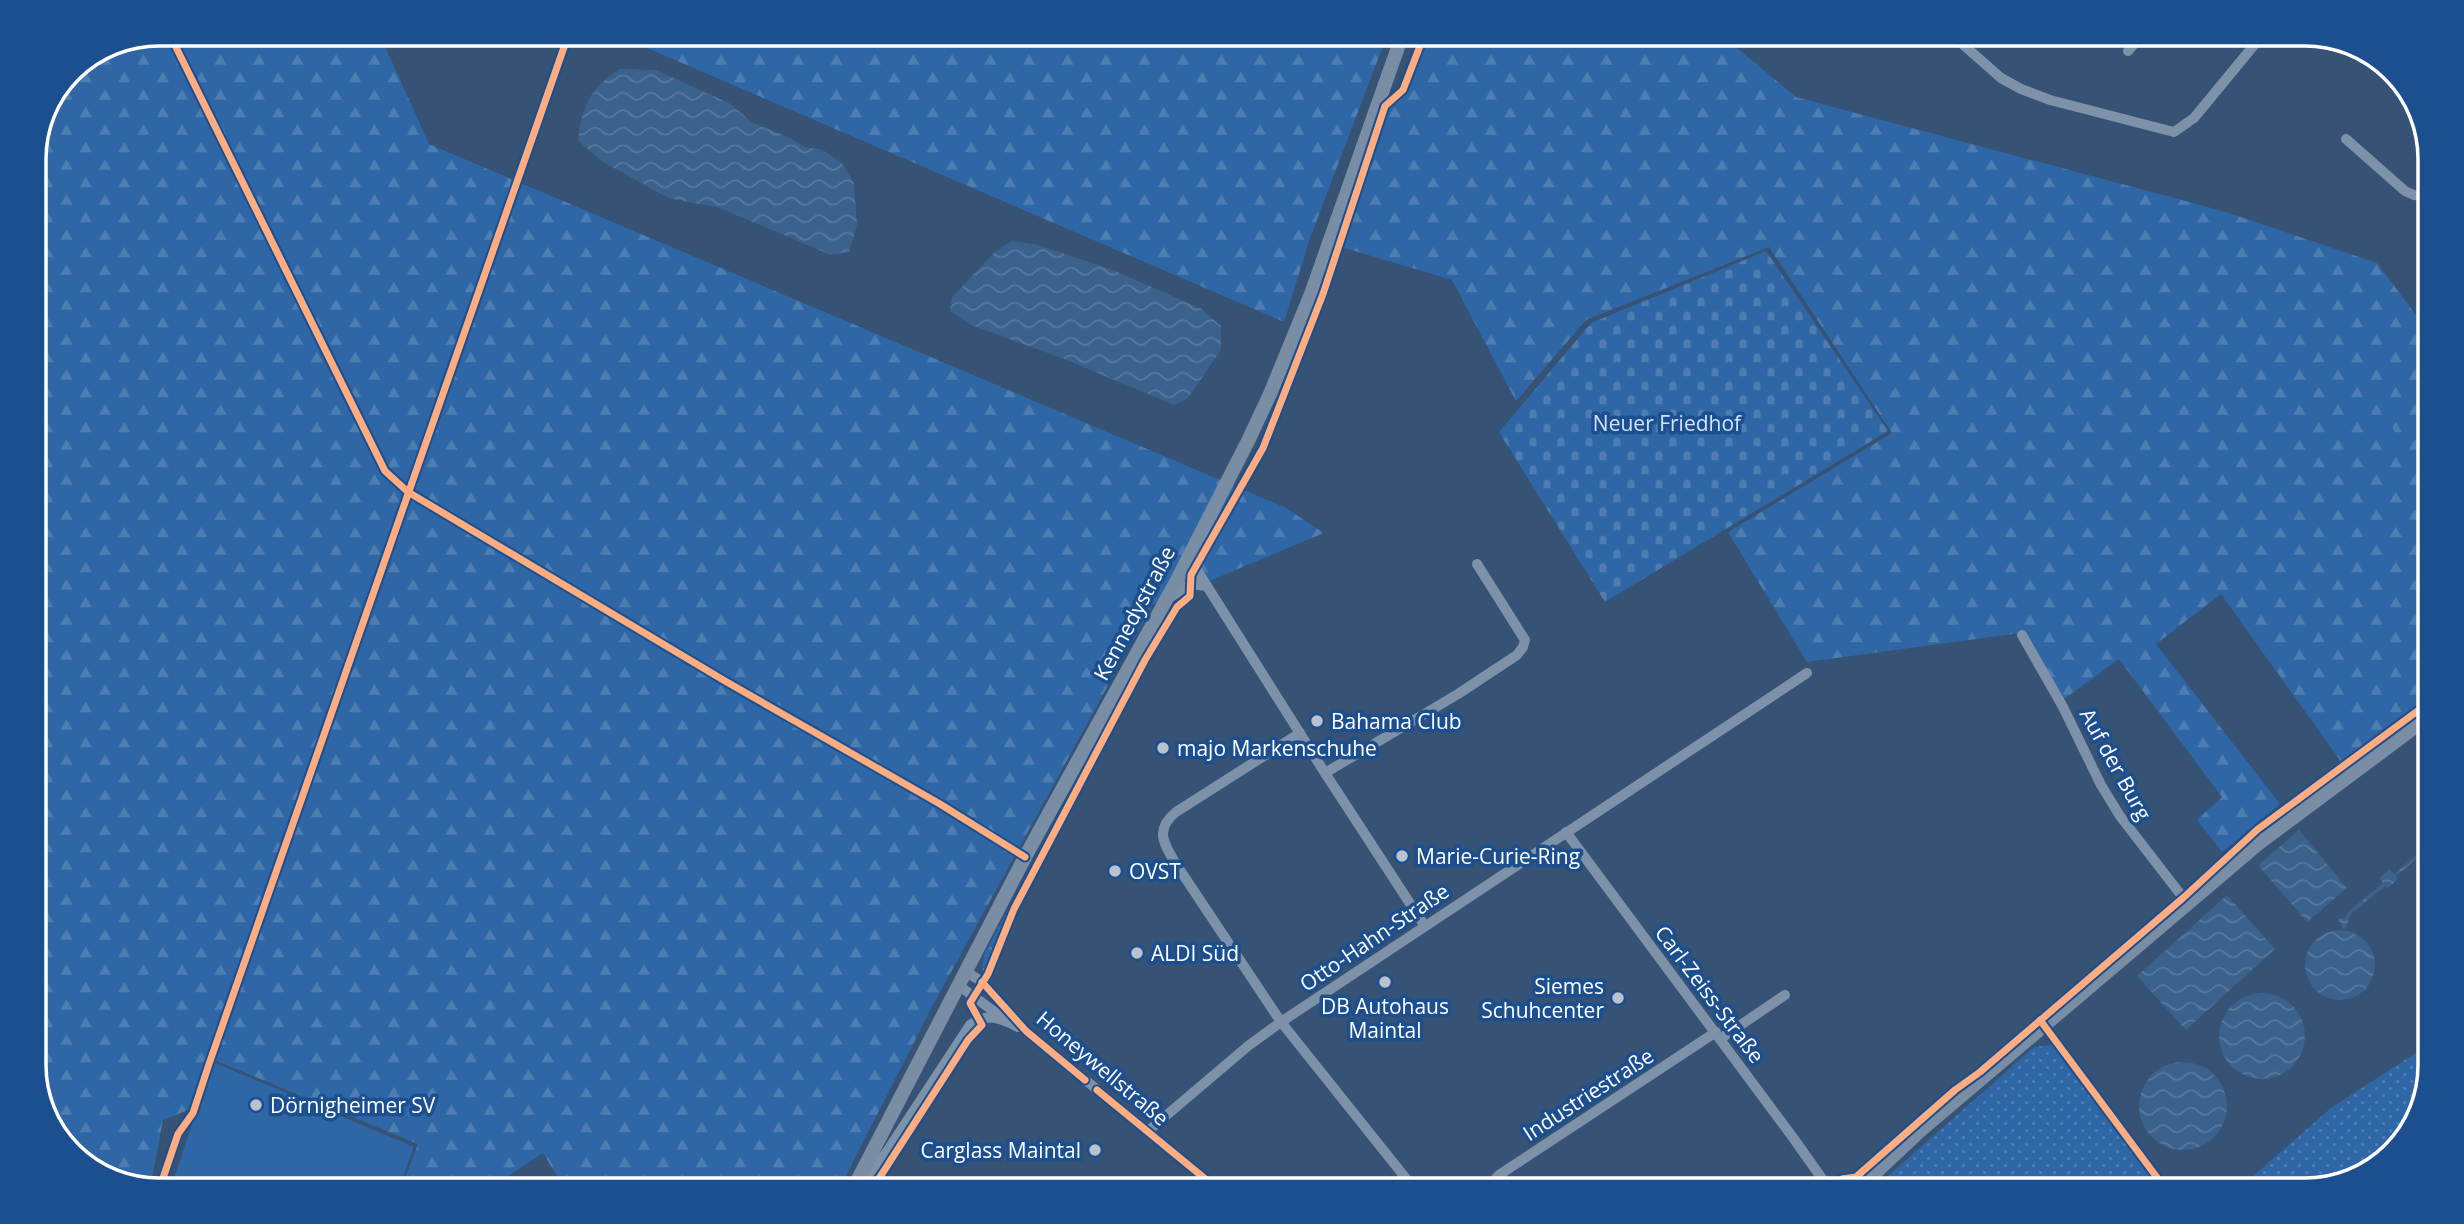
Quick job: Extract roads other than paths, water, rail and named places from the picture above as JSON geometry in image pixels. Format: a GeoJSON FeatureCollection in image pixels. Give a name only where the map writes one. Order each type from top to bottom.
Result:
{"type":"FeatureCollection","features":[{"type":"Feature","properties":{"kind":"main road","name":"Kennedystraße"},"geometry":{"type":"LineString","coordinates":[[860,1178],[961,978],[1164,602],[1259,418],[1301,321],[1398,46]]}},
{"type":"Feature","properties":{"kind":"main road"},"geometry":{"type":"LineString","coordinates":[[1870,1178],[1922,1130],[2258,844],[2418,725]]}},
{"type":"Feature","properties":{"kind":"street"},"geometry":{"type":"LineString","coordinates":[[1965,46],[2001,78],[2021,89],[2050,100],[2174,132],[2194,118],[2253,46]]}},
{"type":"Feature","properties":{"kind":"street"},"geometry":{"type":"LineString","coordinates":[[2128,51],[2132,46]]}},
{"type":"Feature","properties":{"kind":"street"},"geometry":{"type":"LineString","coordinates":[[2346,139],[2405,191],[2418,195]]}},
{"type":"Feature","properties":{"kind":"street"},"geometry":{"type":"LineString","coordinates":[[1188,556],[1424,925]]}},
{"type":"Feature","properties":{"kind":"street"},"geometry":{"type":"LineString","coordinates":[[1325,773],[1458,694],[1517,655],[1523,648],[1525,640],[1477,564]]}},
{"type":"Feature","properties":{"kind":"street"},"geometry":{"type":"LineString","coordinates":[[1164,602],[1190,584],[1207,586]]}},
{"type":"Feature","properties":{"kind":"street","name":"Auf der Burg"},"geometry":{"type":"LineString","coordinates":[[2022,635],[2120,816],[2188,904]]}},
{"type":"Feature","properties":{"kind":"street","name":"Otto-Hahn-Straße"},"geometry":{"type":"LineString","coordinates":[[1148,1131],[1248,1046],[1282,1022],[1424,925],[1807,673]]}},
{"type":"Feature","properties":{"kind":"street"},"geometry":{"type":"LineString","coordinates":[[1300,733],[1176,812],[1166,821],[1162,833],[1165,847],[1282,1022],[1406,1178]]}},
{"type":"Feature","properties":{"kind":"street","name":"Carl-Zeiss-Straße"},"geometry":{"type":"LineString","coordinates":[[1566,832],[1718,1035],[1819,1178]]}},
{"type":"Feature","properties":{"kind":"street","name":"Honeywellstraße"},"geometry":{"type":"LineString","coordinates":[[961,978],[1008,1021]]}},
{"type":"Feature","properties":{"kind":"street","name":"Honeywellstraße"},"geometry":{"type":"LineString","coordinates":[[961,978],[986,986],[1026,1031],[1204,1178]]}},
{"type":"Feature","properties":{"kind":"street","name":"Industriestraße"},"geometry":{"type":"LineString","coordinates":[[1496,1178],[1785,995]]}},
{"type":"Feature","properties":{"kind":"street","name":"Kennedystraße"},"geometry":{"type":"LineString","coordinates":[[864,1178],[891,1147],[964,1032],[980,1018],[987,1016],[1008,1021]]}},
{"type":"Feature","properties":{"kind":"street"},"geometry":{"type":"LineString","coordinates":[[1008,1021],[1026,1031]]}},
{"type":"Feature","properties":{"kind":"street"},"geometry":{"type":"LineString","coordinates":[[163,1178],[178,1134]]}},
{"type":"Feature","properties":{"kind":"water"},"geometry":{"type":"Polygon","coordinates":[[[619,69],[656,70],[731,104],[751,122],[805,147],[823,150],[842,163],[854,183],[857,225],[849,252],[831,255],[720,208],[668,198],[603,162],[578,141],[580,128],[589,99],[600,84],[619,69]]]}},
{"type":"Feature","properties":{"kind":"water"},"geometry":{"type":"Polygon","coordinates":[[[1011,241],[1035,244],[1113,270],[1202,309],[1221,326],[1221,350],[1188,398],[1174,405],[1067,360],[971,325],[950,311],[952,297],[993,254],[1011,241]]]}},
{"type":"Feature","properties":{"kind":"water"},"geometry":{"type":"Polygon","coordinates":[[[2299,830],[2347,888],[2307,922],[2258,865],[2299,830]]]}},
{"type":"Feature","properties":{"kind":"water"},"geometry":{"type":"Polygon","coordinates":[[[2418,854],[2418,858],[2396,876],[2398,879],[2388,888],[2385,886],[2350,915],[2346,929],[2342,928],[2342,923],[2338,922],[2340,918],[2344,919],[2348,912],[2383,883],[2379,878],[2390,869],[2394,874],[2418,854]]]}},
{"type":"Feature","properties":{"kind":"water"},"geometry":{"type":"Polygon","coordinates":[[[2227,895],[2275,949],[2186,1030],[2137,976],[2227,895]]]}},
{"type":"Feature","properties":{"kind":"water"},"geometry":{"type":"Polygon","coordinates":[[[2340,930],[2365,940],[2375,965],[2365,990],[2340,1000],[2315,990],[2305,965],[2315,940],[2340,930]]]}},
{"type":"Feature","properties":{"kind":"water"},"geometry":{"type":"Polygon","coordinates":[[[2262,993],[2279,996],[2293,1005],[2302,1019],[2305,1036],[2302,1053],[2293,1067],[2279,1076],[2262,1079],[2245,1076],[2231,1067],[2222,1053],[2219,1036],[2222,1019],[2231,1005],[2245,996],[2262,993]]]}},
{"type":"Feature","properties":{"kind":"water"},"geometry":{"type":"Polygon","coordinates":[[[2183,1062],[2200,1066],[2214,1075],[2223,1089],[2227,1106],[2223,1123],[2214,1137],[2200,1146],[2183,1150],[2166,1146],[2152,1137],[2143,1123],[2139,1106],[2143,1089],[2152,1075],[2166,1066],[2183,1062]]]}},
{"type":"Feature","properties":{"kind":"place","name":"Bahama Club"},"geometry":{"type":"Point","coordinates":[1317,721]}},
{"type":"Feature","properties":{"kind":"place","name":"majo Markenschuhe"},"geometry":{"type":"Point","coordinates":[1163,748]}},
{"type":"Feature","properties":{"kind":"place","name":"Marie-Curie-Ring"},"geometry":{"type":"Point","coordinates":[1402,856]}},
{"type":"Feature","properties":{"kind":"place","name":"OVST"},"geometry":{"type":"Point","coordinates":[1115,871]}},
{"type":"Feature","properties":{"kind":"place","name":"ALDI Süd"},"geometry":{"type":"Point","coordinates":[1137,953]}},
{"type":"Feature","properties":{"kind":"place","name":"DB Autohaus Maintal"},"geometry":{"type":"Point","coordinates":[1385,982]}},
{"type":"Feature","properties":{"kind":"place","name":"Siemes Schuhcenter"},"geometry":{"type":"Point","coordinates":[1618,998]}},
{"type":"Feature","properties":{"kind":"place","name":"Dörnigheimer SV"},"geometry":{"type":"Point","coordinates":[256,1105]}},
{"type":"Feature","properties":{"kind":"place","name":"Carglass Maintal"},"geometry":{"type":"Point","coordinates":[1095,1150]}},
{"type":"Feature","properties":{"kind":"park label","name":"Neuer Friedhof"},"geometry":{"type":"Point","coordinates":[1667,423]}}]}
